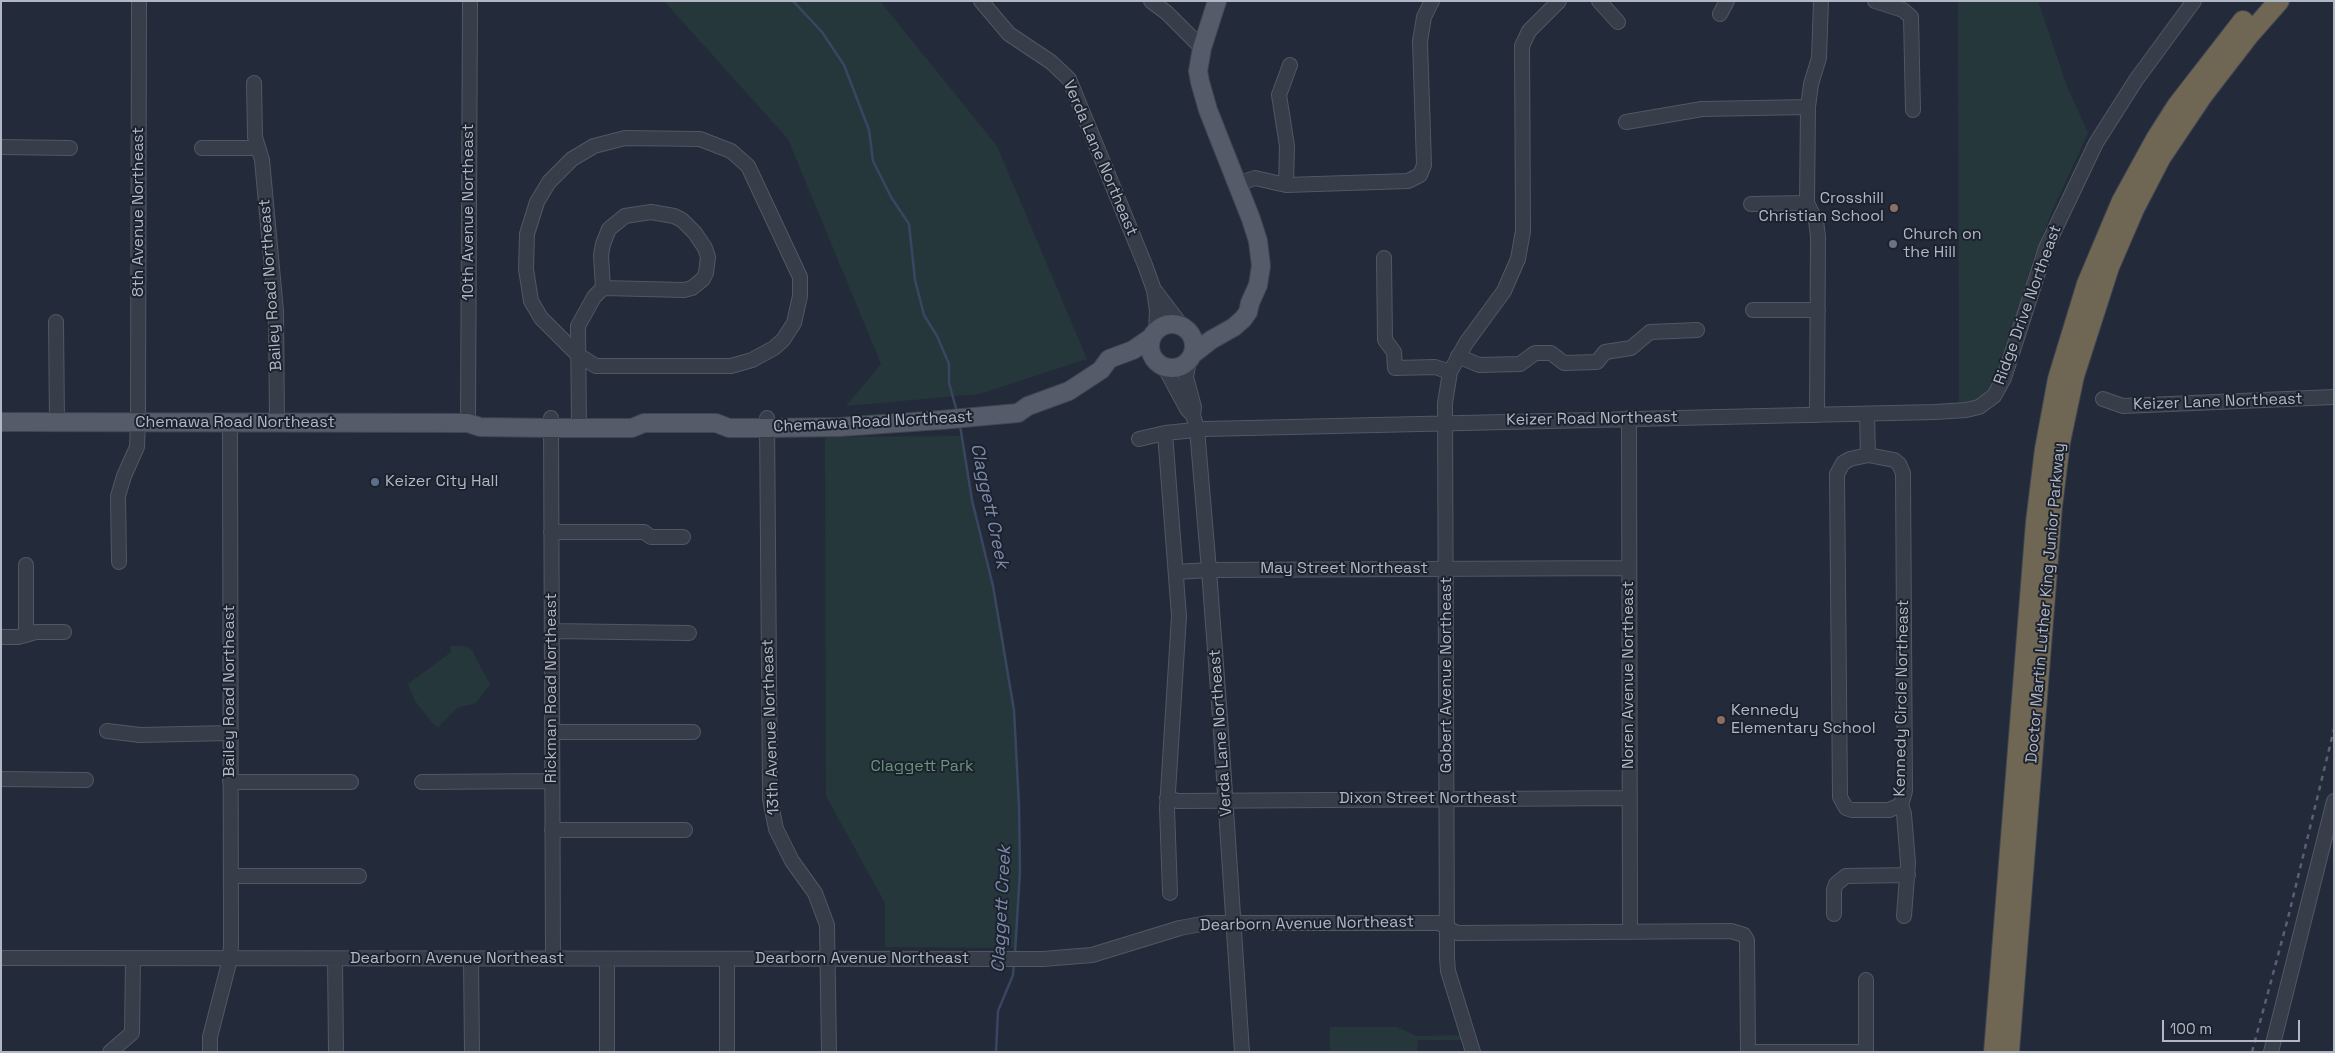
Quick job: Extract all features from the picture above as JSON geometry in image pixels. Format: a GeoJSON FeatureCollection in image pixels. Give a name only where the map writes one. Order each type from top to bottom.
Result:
{"type":"FeatureCollection","features":[{"type":"Feature","properties":{"kind":"highway","name":"Doctor Martin Luther King Junior Parkway"},"geometry":{"type":"LineString","coordinates":[[1994,1052],[2036,522],[2045,448],[2058,379],[2087,284],[2110,228],[2135,176],[2177,106],[2219,50],[2261,1]]}},
{"type":"Feature","properties":{"kind":"highway","name":"Doctor Martin Luther King Junior Parkway"},"geometry":{"type":"LineString","coordinates":[[2009,1052],[2050,525],[2060,442],[2074,376],[2109,267],[2134,209],[2161,157],[2202,96],[2249,35],[2279,1]]}},
{"type":"Feature","properties":{"kind":"main road"},"geometry":{"type":"LineString","coordinates":[[1217,1],[1202,48],[1198,71],[1202,93],[1258,241],[1261,260],[1258,285],[1248,312],[1234,328],[1211,340],[1178,367],[1161,364],[1150,351],[1154,334],[1167,324],[1199,331],[1214,328],[1250,303]]}},
{"type":"Feature","properties":{"kind":"main road"},"geometry":{"type":"LineString","coordinates":[[1184,327],[1194,340],[1191,357]]}},
{"type":"Feature","properties":{"kind":"main road","name":"Chemawa Road Northeast"},"geometry":{"type":"LineString","coordinates":[[1101,370],[1109,359],[1133,350],[1154,334]]}},
{"type":"Feature","properties":{"kind":"main road","name":"Chemawa Road Northeast"},"geometry":{"type":"LineString","coordinates":[[1,422],[468,423],[480,427],[579,422],[632,428],[644,423],[716,423],[726,418],[840,428],[941,415],[996,411],[1018,413],[1028,406],[1068,391],[1101,370],[1116,367],[1137,359],[1161,364]]}},
{"type":"Feature","properties":{"kind":"street","name":"8th Avenue Northeast"},"geometry":{"type":"LineString","coordinates":[[119,562],[118,496],[137,446],[138,423],[139,1]]}},
{"type":"Feature","properties":{"kind":"street","name":"10th Avenue Northeast"},"geometry":{"type":"LineString","coordinates":[[468,423],[470,1]]}},
{"type":"Feature","properties":{"kind":"street","name":"Verda Lane Northeast"},"geometry":{"type":"LineString","coordinates":[[981,1],[1008,34],[1051,62],[1068,79],[1088,122],[1154,290],[1158,319],[1154,334]]}},
{"type":"Feature","properties":{"kind":"street"},"geometry":{"type":"LineString","coordinates":[[1151,1],[1167,13],[1202,48]]}},
{"type":"Feature","properties":{"kind":"street"},"geometry":{"type":"LineString","coordinates":[[1237,184],[1261,178],[1286,185],[1408,182],[1420,176],[1424,165],[1420,41],[1424,17],[1432,1]]}},
{"type":"Feature","properties":{"kind":"street","name":"Gobert Avenue Northeast"},"geometry":{"type":"LineString","coordinates":[[1474,1052],[1448,971],[1447,569],[1444,422],[1446,390],[1450,372],[1458,356],[1504,291],[1518,259],[1523,231],[1522,46],[1529,31],[1559,1]]}},
{"type":"Feature","properties":{"kind":"street"},"geometry":{"type":"LineString","coordinates":[[1599,1],[1618,22]]}},
{"type":"Feature","properties":{"kind":"street"},"geometry":{"type":"LineString","coordinates":[[1720,14],[1727,1]]}},
{"type":"Feature","properties":{"kind":"street"},"geometry":{"type":"LineString","coordinates":[[1817,415],[1818,236],[1816,221],[1808,203],[1808,107],[1819,58],[1821,1]]}},
{"type":"Feature","properties":{"kind":"street"},"geometry":{"type":"LineString","coordinates":[[1875,1],[1904,10],[1911,17],[1913,110]]}},
{"type":"Feature","properties":{"kind":"street","name":"Ridge Drive Northeast"},"geometry":{"type":"LineString","coordinates":[[1985,404],[1994,396],[2004,378],[2046,248],[2084,164],[2117,108],[2194,1]]}},
{"type":"Feature","properties":{"kind":"street"},"geometry":{"type":"LineString","coordinates":[[1286,185],[1287,146],[1279,95],[1290,65]]}},
{"type":"Feature","properties":{"kind":"street","name":"Bailey Road Northeast"},"geometry":{"type":"LineString","coordinates":[[254,83],[255,137],[262,160],[276,311],[277,422]]}},
{"type":"Feature","properties":{"kind":"street"},"geometry":{"type":"LineString","coordinates":[[1626,122],[1702,108],[1808,107]]}},
{"type":"Feature","properties":{"kind":"street"},"geometry":{"type":"LineString","coordinates":[[625,138],[700,139],[723,147],[741,158],[754,176],[800,278],[797,315],[783,340],[760,357],[731,366],[596,366],[578,356],[541,318],[531,302],[527,283],[526,246],[530,223],[542,192],[556,174],[581,153],[605,143],[625,138]]}},
{"type":"Feature","properties":{"kind":"street"},"geometry":{"type":"LineString","coordinates":[[1,147],[70,148]]}},
{"type":"Feature","properties":{"kind":"street"},"geometry":{"type":"LineString","coordinates":[[202,148],[258,148]]}},
{"type":"Feature","properties":{"kind":"street"},"geometry":{"type":"LineString","coordinates":[[1751,204],[1808,203]]}},
{"type":"Feature","properties":{"kind":"street"},"geometry":{"type":"LineString","coordinates":[[579,422],[578,330],[580,321],[594,297],[603,288],[684,290],[692,288],[706,273],[708,257],[705,248],[689,226],[674,216],[651,212],[625,216],[609,229],[603,244],[601,255],[603,288]]}},
{"type":"Feature","properties":{"kind":"street"},"geometry":{"type":"LineString","coordinates":[[1384,258],[1385,340],[1394,352],[1395,368],[1429,367],[1450,372]]}},
{"type":"Feature","properties":{"kind":"street","name":"Verda Lane Northeast"},"geometry":{"type":"LineString","coordinates":[[1154,290],[1184,327]]}},
{"type":"Feature","properties":{"kind":"street"},"geometry":{"type":"LineString","coordinates":[[1753,310],[1818,310]]}},
{"type":"Feature","properties":{"kind":"street"},"geometry":{"type":"LineString","coordinates":[[56,322],[56,422]]}},
{"type":"Feature","properties":{"kind":"street"},"geometry":{"type":"LineString","coordinates":[[1458,356],[1479,365],[1520,364],[1535,353],[1551,352],[1564,363],[1597,362],[1605,352],[1631,348],[1650,332],[1697,330]]}},
{"type":"Feature","properties":{"kind":"street","name":"Verda Lane Northeast"},"geometry":{"type":"LineString","coordinates":[[1191,357],[1186,376],[1194,407],[1193,415],[1197,430],[1209,570],[1242,1052]]}},
{"type":"Feature","properties":{"kind":"street","name":"Verda Lane Northeast"},"geometry":{"type":"LineString","coordinates":[[1161,364],[1187,409],[1193,415]]}},
{"type":"Feature","properties":{"kind":"street","name":"Keizer Lane Northeast"},"geometry":{"type":"LineString","coordinates":[[2102,399],[2123,406],[2334,398]]}},
{"type":"Feature","properties":{"kind":"street","name":"Keizer Road Northeast"},"geometry":{"type":"LineString","coordinates":[[1139,439],[1165,433],[1197,430],[1444,422],[1867,414],[1955,411],[1966,410],[1985,404]]}},
{"type":"Feature","properties":{"kind":"street"},"geometry":{"type":"LineString","coordinates":[[1867,414],[1868,455]]}},
{"type":"Feature","properties":{"kind":"street","name":"Noren Avenue Northeast"},"geometry":{"type":"LineString","coordinates":[[1629,418],[1630,932]]}},
{"type":"Feature","properties":{"kind":"street","name":"Bailey Road Northeast"},"geometry":{"type":"LineString","coordinates":[[210,1052],[210,1037],[230,959],[230,422]]}},
{"type":"Feature","properties":{"kind":"street","name":"Rickman Road Northeast"},"geometry":{"type":"LineString","coordinates":[[551,423],[554,959]]}},
{"type":"Feature","properties":{"kind":"street","name":"13th Avenue Northeast"},"geometry":{"type":"LineString","coordinates":[[768,423],[769,766],[772,816],[792,861],[815,894],[827,925],[829,1052]]}},
{"type":"Feature","properties":{"kind":"street"},"geometry":{"type":"LineString","coordinates":[[1165,433],[1179,616],[1167,798],[1170,893]]}},
{"type":"Feature","properties":{"kind":"street","name":"Kennedy Circle Northeast"},"geometry":{"type":"LineString","coordinates":[[1868,455],[1894,460],[1899,464],[1903,473],[1905,792],[1901,805],[1888,810],[1852,810],[1846,808],[1840,797],[1837,474],[1843,463],[1868,455]]}},
{"type":"Feature","properties":{"kind":"street"},"geometry":{"type":"LineString","coordinates":[[551,532],[644,532],[651,537],[682,537]]}},
{"type":"Feature","properties":{"kind":"street"},"geometry":{"type":"LineString","coordinates":[[26,565],[26,635]]}},
{"type":"Feature","properties":{"kind":"street","name":"May Street Northeast"},"geometry":{"type":"LineString","coordinates":[[1176,572],[1209,570],[1629,568]]}},
{"type":"Feature","properties":{"kind":"street"},"geometry":{"type":"LineString","coordinates":[[553,631],[689,633]]}},
{"type":"Feature","properties":{"kind":"street"},"geometry":{"type":"LineString","coordinates":[[1,637],[26,635],[36,632],[64,632]]}},
{"type":"Feature","properties":{"kind":"street"},"geometry":{"type":"LineString","coordinates":[[107,731],[140,735],[230,733]]}},
{"type":"Feature","properties":{"kind":"street"},"geometry":{"type":"LineString","coordinates":[[553,732],[693,732]]}},
{"type":"Feature","properties":{"kind":"street"},"geometry":{"type":"LineString","coordinates":[[1,779],[86,780]]}},
{"type":"Feature","properties":{"kind":"street"},"geometry":{"type":"LineString","coordinates":[[422,782],[552,781]]}},
{"type":"Feature","properties":{"kind":"street"},"geometry":{"type":"LineString","coordinates":[[230,782],[351,782]]}},
{"type":"Feature","properties":{"kind":"street","name":"Dixon Street Northeast"},"geometry":{"type":"LineString","coordinates":[[1167,798],[1178,801],[1226,801],[1630,798]]}},
{"type":"Feature","properties":{"kind":"street"},"geometry":{"type":"LineString","coordinates":[[2271,1052],[2334,800]]}},
{"type":"Feature","properties":{"kind":"street"},"geometry":{"type":"LineString","coordinates":[[1901,805],[1905,819],[1908,875],[1904,916]]}},
{"type":"Feature","properties":{"kind":"street"},"geometry":{"type":"LineString","coordinates":[[552,830],[685,830]]}},
{"type":"Feature","properties":{"kind":"street"},"geometry":{"type":"LineString","coordinates":[[1834,914],[1834,890],[1836,884],[1846,876],[1908,875]]}},
{"type":"Feature","properties":{"kind":"street"},"geometry":{"type":"LineString","coordinates":[[231,876],[359,876]]}},
{"type":"Feature","properties":{"kind":"street","name":"Dearborn Avenue Northeast"},"geometry":{"type":"LineString","coordinates":[[1,958],[133,960],[1043,959],[1092,955],[1194,925],[1439,922],[1457,933],[1731,931],[1744,935],[1748,948],[1748,1052]]}},
{"type":"Feature","properties":{"kind":"street"},"geometry":{"type":"LineString","coordinates":[[335,959],[336,1052]]}},
{"type":"Feature","properties":{"kind":"street"},"geometry":{"type":"LineString","coordinates":[[471,959],[472,1052]]}},
{"type":"Feature","properties":{"kind":"street"},"geometry":{"type":"LineString","coordinates":[[607,959],[607,1052]]}},
{"type":"Feature","properties":{"kind":"street"},"geometry":{"type":"LineString","coordinates":[[727,959],[727,1052]]}},
{"type":"Feature","properties":{"kind":"street"},"geometry":{"type":"LineString","coordinates":[[110,1052],[132,1033],[133,960]]}},
{"type":"Feature","properties":{"kind":"street"},"geometry":{"type":"LineString","coordinates":[[1866,980],[1866,1052]]}},
{"type":"Feature","properties":{"kind":"street"},"geometry":{"type":"LineString","coordinates":[[1758,1052],[1858,1052]]}},
{"type":"Feature","properties":{"kind":"green space"},"geometry":{"type":"Polygon","coordinates":[[[664,1],[880,1],[997,146],[1087,359],[979,394],[846,406],[881,364],[788,139],[664,1]]]}},
{"type":"Feature","properties":{"kind":"green space"},"geometry":{"type":"Polygon","coordinates":[[[1958,1],[2038,1],[2067,86],[2088,133],[2053,209],[2034,257],[1996,382],[1982,397],[1970,404],[1959,406],[1958,1]]]}},
{"type":"Feature","properties":{"kind":"green space","name":"Claggett Park"},"geometry":{"type":"Polygon","coordinates":[[[962,436],[972,500],[1003,635],[1014,710],[1020,871],[1015,948],[885,947],[885,903],[826,796],[825,437],[962,436]]]}},
{"type":"Feature","properties":{"kind":"green space"},"geometry":{"type":"Polygon","coordinates":[[[451,646],[463,646],[471,649],[490,684],[476,703],[457,708],[438,727],[434,725],[415,701],[408,684],[451,652],[451,646]]]}},
{"type":"Feature","properties":{"kind":"green space"},"geometry":{"type":"Polygon","coordinates":[[[1330,1027],[1397,1027],[1417,1036],[1469,1035],[1470,1040],[1418,1040],[1417,1052],[1330,1052],[1330,1027]]]}},
{"type":"Feature","properties":{"kind":"waterway","name":"Claggett Creek"},"geometry":{"type":"LineString","coordinates":[[793,1],[822,32],[844,65],[869,130],[873,161],[891,197],[909,224],[915,280],[924,315],[937,336],[949,364],[949,383],[957,412]]}},
{"type":"Feature","properties":{"kind":"waterway","name":"Claggett Creek"},"geometry":{"type":"LineString","coordinates":[[960,425],[972,500],[993,586],[1014,710],[1020,871],[1015,953]]}},
{"type":"Feature","properties":{"kind":"waterway","name":"Claggett Creek"},"geometry":{"type":"LineString","coordinates":[[996,1052],[998,1011],[1013,975],[1014,964]]}},
{"type":"Feature","properties":{"kind":"railway"},"geometry":{"type":"LineString","coordinates":[[2252,1052],[2288,918],[2334,729]]}},
{"type":"Feature","properties":{"kind":"place","name":"Crosshill Christian School"},"geometry":{"type":"Point","coordinates":[1894,208]}},
{"type":"Feature","properties":{"kind":"place","name":"Church on the Hill"},"geometry":{"type":"Point","coordinates":[1893,244]}},
{"type":"Feature","properties":{"kind":"place","name":"Keizer City Hall"},"geometry":{"type":"Point","coordinates":[375,482]}},
{"type":"Feature","properties":{"kind":"place","name":"Kennedy Elementary School"},"geometry":{"type":"Point","coordinates":[1721,720]}}]}
